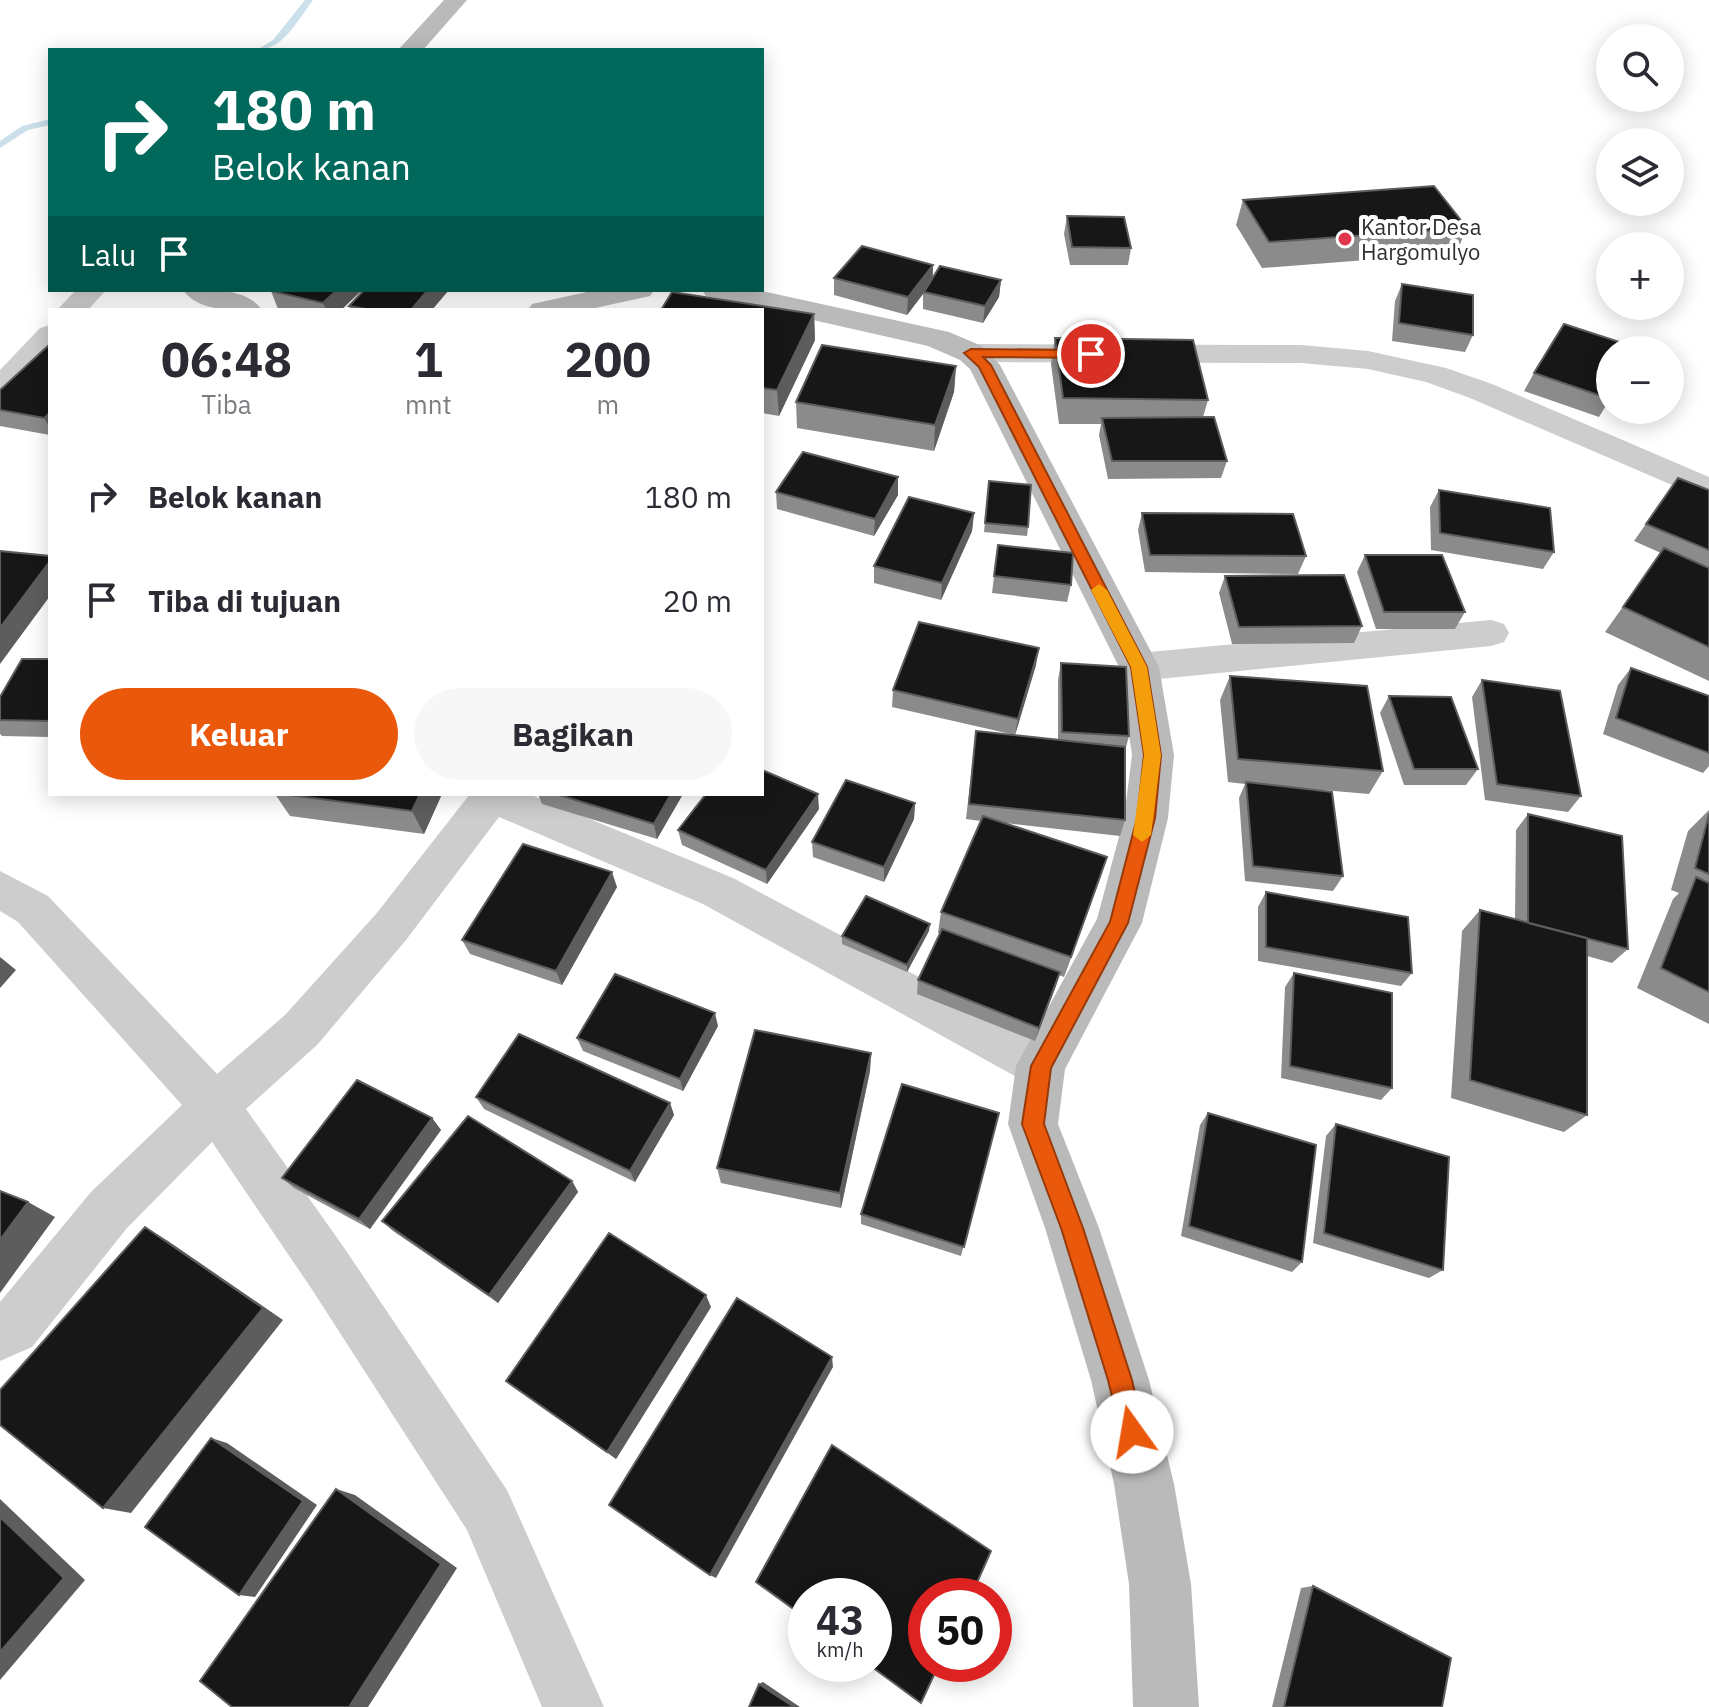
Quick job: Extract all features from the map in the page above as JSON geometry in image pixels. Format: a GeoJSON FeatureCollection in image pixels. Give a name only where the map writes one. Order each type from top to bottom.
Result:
{"type":"FeatureCollection","features":[{"type":"Feature","properties":{"kind":"main road"},"geometry":{"type":"LineString","coordinates":[[412,48],[456,0]]}},
{"type":"Feature","properties":{"kind":"main road"},"geometry":{"type":"LineString","coordinates":[[203,292],[242,308]]}},
{"type":"Feature","properties":{"kind":"main road"},"geometry":{"type":"LineString","coordinates":[[553,308],[629,292]]}},
{"type":"Feature","properties":{"kind":"main road"},"geometry":{"type":"LineString","coordinates":[[726,292],[938,339],[971,353],[984,365],[1139,667],[1153,755],[1146,818],[1119,923],[1041,1066],[1033,1124],[1072,1228],[1120,1380],[1144,1484],[1160,1584],[1166,1707]]}},
{"type":"Feature","properties":{"kind":"street"},"geometry":{"type":"LineString","coordinates":[[74,308],[90,292]]}},
{"type":"Feature","properties":{"kind":"street"},"geometry":{"type":"LineString","coordinates":[[0,388],[48,336]]}},
{"type":"Feature","properties":{"kind":"street"},"geometry":{"type":"LineString","coordinates":[[971,353],[1301,354],[1368,360],[1435,375],[1481,391],[1709,490]]}},
{"type":"Feature","properties":{"kind":"street"},"geometry":{"type":"LineString","coordinates":[[1139,667],[1491,633]]}},
{"type":"Feature","properties":{"kind":"street"},"geometry":{"type":"LineString","coordinates":[[0,1334],[13,1328],[109,1210],[215,1106],[301,1030],[391,927],[491,796]]}},
{"type":"Feature","properties":{"kind":"street"},"geometry":{"type":"LineString","coordinates":[[494,796],[718,891],[1041,1066]]}},
{"type":"Feature","properties":{"kind":"street"},"geometry":{"type":"LineString","coordinates":[[0,889],[33,909],[215,1106],[329,1270],[487,1510],[573,1707]]}},
{"type":"Feature","properties":{"kind":"building"},"geometry":{"type":"Polygon","coordinates":[[[1434,186],[1467,228],[1269,242],[1243,200],[1434,186]]]}},
{"type":"Feature","properties":{"kind":"building"},"geometry":{"type":"Polygon","coordinates":[[[1067,216],[1124,217],[1131,248],[1072,247],[1067,216]]]}},
{"type":"Feature","properties":{"kind":"building"},"geometry":{"type":"Polygon","coordinates":[[[862,246],[933,265],[908,297],[834,278],[862,246]]]}},
{"type":"Feature","properties":{"kind":"building"},"geometry":{"type":"Polygon","coordinates":[[[940,266],[1001,280],[985,306],[924,292],[940,266]]]}},
{"type":"Feature","properties":{"kind":"building"},"geometry":{"type":"Polygon","coordinates":[[[1402,284],[1473,295],[1473,335],[1399,323],[1402,284]]]}},
{"type":"Feature","properties":{"kind":"building"},"geometry":{"type":"Polygon","coordinates":[[[275,292],[335,292],[323,303],[275,292]]]}},
{"type":"Feature","properties":{"kind":"building"},"geometry":{"type":"Polygon","coordinates":[[[362,292],[426,292],[413,308],[349,306],[362,292]]]}},
{"type":"Feature","properties":{"kind":"building"},"geometry":{"type":"Polygon","coordinates":[[[672,292],[814,314],[777,390],[764,388],[764,308],[662,308],[672,292]]]}},
{"type":"Feature","properties":{"kind":"building"},"geometry":{"type":"Polygon","coordinates":[[[1564,324],[1601,336],[1596,336],[1596,394],[1534,373],[1564,324]]]}},
{"type":"Feature","properties":{"kind":"building"},"geometry":{"type":"Polygon","coordinates":[[[1055,338],[1193,340],[1208,400],[1063,398],[1055,338]]]}},
{"type":"Feature","properties":{"kind":"building"},"geometry":{"type":"Polygon","coordinates":[[[822,345],[956,366],[935,425],[796,402],[822,345]]]}},
{"type":"Feature","properties":{"kind":"building"},"geometry":{"type":"Polygon","coordinates":[[[48,346],[48,415],[44,418],[0,410],[0,390],[48,346]]]}},
{"type":"Feature","properties":{"kind":"building"},"geometry":{"type":"Polygon","coordinates":[[[1214,417],[1227,461],[1112,461],[1102,418],[1214,417]]]}},
{"type":"Feature","properties":{"kind":"building"},"geometry":{"type":"Polygon","coordinates":[[[803,452],[898,477],[875,519],[776,492],[803,452]]]}},
{"type":"Feature","properties":{"kind":"building"},"geometry":{"type":"Polygon","coordinates":[[[1678,478],[1709,490],[1709,550],[1646,524],[1678,478]]]}},
{"type":"Feature","properties":{"kind":"building"},"geometry":{"type":"Polygon","coordinates":[[[989,481],[1031,485],[1028,527],[985,523],[989,481]]]}},
{"type":"Feature","properties":{"kind":"building"},"geometry":{"type":"Polygon","coordinates":[[[1439,490],[1550,508],[1554,552],[1440,533],[1439,490]]]}},
{"type":"Feature","properties":{"kind":"building"},"geometry":{"type":"Polygon","coordinates":[[[909,497],[974,513],[942,583],[874,566],[909,497]]]}},
{"type":"Feature","properties":{"kind":"building"},"geometry":{"type":"Polygon","coordinates":[[[1142,513],[1293,514],[1306,556],[1150,555],[1142,513]]]}},
{"type":"Feature","properties":{"kind":"building"},"geometry":{"type":"Polygon","coordinates":[[[998,545],[1073,553],[1071,585],[994,576],[998,545]]]}},
{"type":"Feature","properties":{"kind":"building"},"geometry":{"type":"Polygon","coordinates":[[[1664,548],[1709,568],[1709,647],[1623,607],[1664,548]]]}},
{"type":"Feature","properties":{"kind":"building"},"geometry":{"type":"Polygon","coordinates":[[[0,551],[48,556],[48,564],[0,628],[0,551]]]}},
{"type":"Feature","properties":{"kind":"building"},"geometry":{"type":"Polygon","coordinates":[[[1365,555],[1442,555],[1465,612],[1384,612],[1365,555]]]}},
{"type":"Feature","properties":{"kind":"building"},"geometry":{"type":"Polygon","coordinates":[[[1344,575],[1362,626],[1239,627],[1225,576],[1344,575]]]}},
{"type":"Feature","properties":{"kind":"building"},"geometry":{"type":"Polygon","coordinates":[[[919,622],[1039,648],[1018,719],[893,690],[919,622]]]}},
{"type":"Feature","properties":{"kind":"building"},"geometry":{"type":"Polygon","coordinates":[[[22,659],[48,659],[48,721],[0,720],[0,697],[22,659]]]}},
{"type":"Feature","properties":{"kind":"building"},"geometry":{"type":"Polygon","coordinates":[[[1061,663],[1126,667],[1129,736],[1062,732],[1061,663]]]}},
{"type":"Feature","properties":{"kind":"building"},"geometry":{"type":"Polygon","coordinates":[[[1631,668],[1709,696],[1709,753],[1616,718],[1631,668]]]}},
{"type":"Feature","properties":{"kind":"building"},"geometry":{"type":"Polygon","coordinates":[[[1230,676],[1367,686],[1383,771],[1238,759],[1230,676]]]}},
{"type":"Feature","properties":{"kind":"building"},"geometry":{"type":"Polygon","coordinates":[[[1482,680],[1560,691],[1581,796],[1497,784],[1482,680]]]}},
{"type":"Feature","properties":{"kind":"building"},"geometry":{"type":"Polygon","coordinates":[[[1389,696],[1451,697],[1478,769],[1414,769],[1389,696]]]}},
{"type":"Feature","properties":{"kind":"building"},"geometry":{"type":"Polygon","coordinates":[[[976,731],[1125,747],[1125,820],[969,804],[976,731]]]}},
{"type":"Feature","properties":{"kind":"building"},"geometry":{"type":"Polygon","coordinates":[[[764,771],[818,794],[766,870],[678,830],[704,796],[764,796],[764,771]]]}},
{"type":"Feature","properties":{"kind":"building"},"geometry":{"type":"Polygon","coordinates":[[[846,780],[915,803],[884,867],[812,842],[846,780]]]}},
{"type":"Feature","properties":{"kind":"building"},"geometry":{"type":"Polygon","coordinates":[[[1246,782],[1332,792],[1343,876],[1253,866],[1246,782]]]}},
{"type":"Feature","properties":{"kind":"building"},"geometry":{"type":"Polygon","coordinates":[[[297,796],[419,796],[412,811],[297,796]]]}},
{"type":"Feature","properties":{"kind":"building"},"geometry":{"type":"Polygon","coordinates":[[[563,796],[670,796],[654,824],[563,796]]]}},
{"type":"Feature","properties":{"kind":"building"},"geometry":{"type":"Polygon","coordinates":[[[1528,814],[1622,836],[1628,949],[1528,923],[1528,814]]]}},
{"type":"Feature","properties":{"kind":"building"},"geometry":{"type":"Polygon","coordinates":[[[1709,814],[1709,874],[1695,868],[1709,814]]]}},
{"type":"Feature","properties":{"kind":"building"},"geometry":{"type":"Polygon","coordinates":[[[983,816],[1107,857],[1071,957],[941,912],[983,816]]]}},
{"type":"Feature","properties":{"kind":"building"},"geometry":{"type":"Polygon","coordinates":[[[523,844],[612,872],[556,971],[462,940],[523,844]]]}},
{"type":"Feature","properties":{"kind":"building"},"geometry":{"type":"Polygon","coordinates":[[[1696,877],[1709,883],[1709,992],[1661,968],[1696,877]]]}},
{"type":"Feature","properties":{"kind":"building"},"geometry":{"type":"Polygon","coordinates":[[[1266,892],[1408,917],[1412,973],[1266,947],[1266,892]]]}},
{"type":"Feature","properties":{"kind":"building"},"geometry":{"type":"Polygon","coordinates":[[[866,896],[930,924],[907,965],[842,936],[866,896]]]}},
{"type":"Feature","properties":{"kind":"building"},"geometry":{"type":"Polygon","coordinates":[[[1480,910],[1587,938],[1587,1115],[1470,1080],[1480,910]]]}},
{"type":"Feature","properties":{"kind":"building"},"geometry":{"type":"Polygon","coordinates":[[[942,929],[1060,972],[1039,1028],[918,980],[942,929]]]}},
{"type":"Feature","properties":{"kind":"building"},"geometry":{"type":"Polygon","coordinates":[[[1294,973],[1392,993],[1392,1088],[1290,1066],[1294,973]]]}},
{"type":"Feature","properties":{"kind":"building"},"geometry":{"type":"Polygon","coordinates":[[[615,974],[715,1013],[680,1079],[577,1038],[615,974]]]}},
{"type":"Feature","properties":{"kind":"building"},"geometry":{"type":"Polygon","coordinates":[[[755,1030],[871,1053],[840,1193],[717,1168],[755,1030]]]}},
{"type":"Feature","properties":{"kind":"building"},"geometry":{"type":"Polygon","coordinates":[[[519,1034],[670,1103],[630,1171],[476,1097],[519,1034]]]}},
{"type":"Feature","properties":{"kind":"building"},"geometry":{"type":"Polygon","coordinates":[[[357,1080],[432,1118],[359,1219],[282,1178],[357,1080]]]}},
{"type":"Feature","properties":{"kind":"building"},"geometry":{"type":"Polygon","coordinates":[[[902,1084],[999,1113],[964,1247],[861,1214],[902,1084]]]}},
{"type":"Feature","properties":{"kind":"building"},"geometry":{"type":"Polygon","coordinates":[[[1208,1113],[1316,1145],[1302,1262],[1189,1226],[1208,1113]]]}},
{"type":"Feature","properties":{"kind":"building"},"geometry":{"type":"Polygon","coordinates":[[[468,1116],[572,1181],[489,1295],[382,1221],[468,1116]]]}},
{"type":"Feature","properties":{"kind":"building"},"geometry":{"type":"Polygon","coordinates":[[[1336,1124],[1449,1157],[1443,1270],[1324,1233],[1336,1124]]]}},
{"type":"Feature","properties":{"kind":"building"},"geometry":{"type":"Polygon","coordinates":[[[0,1191],[28,1202],[0,1240],[0,1191]]]}},
{"type":"Feature","properties":{"kind":"building"},"geometry":{"type":"Polygon","coordinates":[[[145,1227],[263,1308],[103,1508],[0,1425],[0,1390],[145,1227]]]}},
{"type":"Feature","properties":{"kind":"building"},"geometry":{"type":"Polygon","coordinates":[[[609,1233],[706,1295],[607,1452],[506,1381],[609,1233]]]}},
{"type":"Feature","properties":{"kind":"building"},"geometry":{"type":"Polygon","coordinates":[[[737,1298],[832,1357],[710,1575],[609,1505],[737,1298]]]}},
{"type":"Feature","properties":{"kind":"building"},"geometry":{"type":"Polygon","coordinates":[[[211,1438],[303,1501],[239,1595],[145,1527],[211,1438]]]}},
{"type":"Feature","properties":{"kind":"building"},"geometry":{"type":"Polygon","coordinates":[[[832,1445],[991,1551],[979,1578],[908,1578],[908,1682],[931,1682],[921,1703],[892,1682],[892,1578],[788,1578],[788,1605],[756,1582],[832,1445]]]}},
{"type":"Feature","properties":{"kind":"building"},"geometry":{"type":"Polygon","coordinates":[[[336,1489],[441,1564],[349,1707],[232,1707],[200,1681],[336,1489]]]}},
{"type":"Feature","properties":{"kind":"building"},"geometry":{"type":"Polygon","coordinates":[[[0,1517],[64,1578],[0,1652],[0,1517]]]}},
{"type":"Feature","properties":{"kind":"building"},"geometry":{"type":"Polygon","coordinates":[[[1313,1586],[1451,1658],[1442,1707],[1284,1707],[1313,1586]]]}},
{"type":"Feature","properties":{"kind":"building"},"geometry":{"type":"Polygon","coordinates":[[[759,1684],[794,1707],[749,1707],[759,1684]]]}},
{"type":"Feature","properties":{"kind":"waterway"},"geometry":{"type":"LineString","coordinates":[[265,48],[276,42],[309,0]]}},
{"type":"Feature","properties":{"kind":"waterway"},"geometry":{"type":"LineString","coordinates":[[0,145],[25,128],[48,122]]}},
{"type":"Feature","properties":{"kind":"slow traffic"},"geometry":{"type":"LineString","coordinates":[[1099,590],[1139,667],[1153,755],[1142,835]]}},
{"type":"Feature","properties":{"kind":"place","name":"Kantor Desa Hargomulyo"},"geometry":{"type":"Point","coordinates":[1345,239]}},
{"type":"Feature","properties":{"kind":"route"},"geometry":{"type":"LineString","coordinates":[[1091,354],[971,353],[984,365],[1139,667],[1153,755],[1146,818],[1119,923],[1041,1066],[1033,1124],[1072,1228],[1120,1380],[1132,1432]]}}]}
